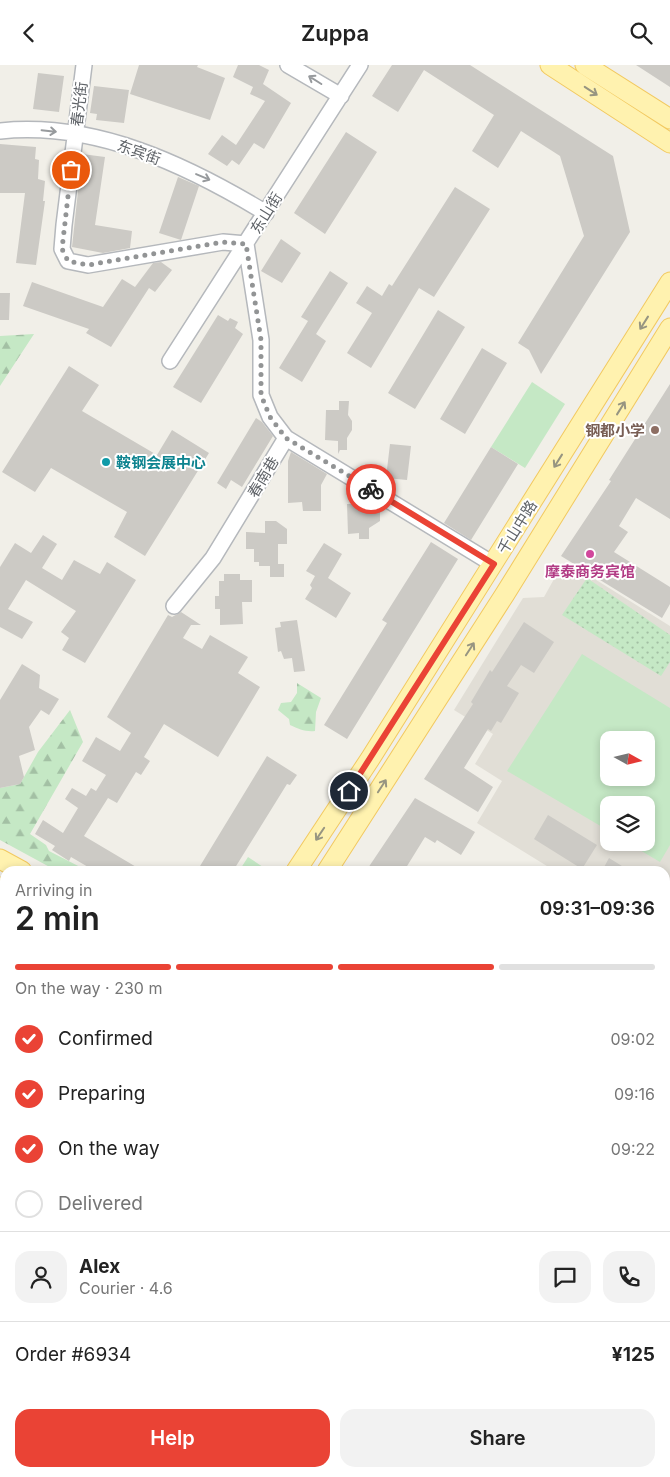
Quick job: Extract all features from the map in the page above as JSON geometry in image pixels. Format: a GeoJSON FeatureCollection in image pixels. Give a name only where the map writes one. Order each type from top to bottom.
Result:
{"type":"FeatureCollection","features":[{"type":"Feature","properties":{"kind":"main road"},"geometry":{"type":"LineString","coordinates":[[550,65],[670,143]]}},
{"type":"Feature","properties":{"kind":"main road"},"geometry":{"type":"LineString","coordinates":[[585,65],[670,119]]}},
{"type":"Feature","properties":{"kind":"main road","name":"千山中路"},"geometry":{"type":"LineString","coordinates":[[299,866],[494,564],[670,282]]}},
{"type":"Feature","properties":{"kind":"main road","name":"千山中路"},"geometry":{"type":"LineString","coordinates":[[330,866],[505,594],[670,328]]}},
{"type":"Feature","properties":{"kind":"main road"},"geometry":{"type":"LineString","coordinates":[[0,859],[13,866]]}},
{"type":"Feature","properties":{"kind":"street","name":"春光街"},"geometry":{"type":"LineString","coordinates":[[84,65],[62,249],[68,261],[88,265],[223,242],[246,244]]}},
{"type":"Feature","properties":{"kind":"street"},"geometry":{"type":"LineString","coordinates":[[288,65],[341,96]]}},
{"type":"Feature","properties":{"kind":"street","name":"东山街"},"geometry":{"type":"LineString","coordinates":[[170,361],[360,65]]}},
{"type":"Feature","properties":{"kind":"street","name":"东宾街"},"geometry":{"type":"LineString","coordinates":[[0,131],[30,129],[76,134],[106,140],[159,159],[216,183],[266,213]]}},
{"type":"Feature","properties":{"kind":"street"},"geometry":{"type":"LineString","coordinates":[[246,244],[261,340],[261,395],[270,417],[286,438],[494,564]]}},
{"type":"Feature","properties":{"kind":"street","name":"春南巷"},"geometry":{"type":"LineString","coordinates":[[174,606],[213,558],[286,438]]}},
{"type":"Feature","properties":{"kind":"shaded area"},"geometry":{"type":"Polygon","coordinates":[[[563,563],[593,578],[670,626],[670,866],[547,866],[477,823],[502,781],[475,764],[493,734],[454,710],[523,598],[544,597],[563,563]]]}},
{"type":"Feature","properties":{"kind":"green space"},"geometry":{"type":"Polygon","coordinates":[[[34,334],[0,386],[0,336],[34,334]]]}},
{"type":"Feature","properties":{"kind":"green space"},"geometry":{"type":"Polygon","coordinates":[[[532,382],[565,404],[525,468],[491,447],[532,382]]]}},
{"type":"Feature","properties":{"kind":"green space"},"geometry":{"type":"Polygon","coordinates":[[[587,578],[670,635],[670,662],[661,676],[562,615],[587,578]]]}},
{"type":"Feature","properties":{"kind":"green space"},"geometry":{"type":"Polygon","coordinates":[[[582,654],[670,708],[670,845],[660,862],[641,851],[655,851],[655,796],[600,796],[600,826],[507,771],[582,654]]]}},
{"type":"Feature","properties":{"kind":"green space"},"geometry":{"type":"Polygon","coordinates":[[[297,683],[321,698],[316,712],[315,731],[305,731],[290,725],[289,719],[278,710],[281,703],[291,702],[297,693],[297,683]]]}},
{"type":"Feature","properties":{"kind":"green space"},"geometry":{"type":"Polygon","coordinates":[[[70,710],[83,742],[30,834],[46,845],[49,851],[78,866],[48,866],[0,840],[0,788],[20,784],[38,752],[70,710]]]}},
{"type":"Feature","properties":{"kind":"green space"},"geometry":{"type":"Polygon","coordinates":[[[248,857],[262,866],[242,866],[248,857]]]}},
{"type":"Feature","properties":{"kind":"building"},"geometry":{"type":"Polygon","coordinates":[[[139,65],[198,65],[197,67],[225,78],[210,120],[130,94],[139,65]]]}},
{"type":"Feature","properties":{"kind":"building"},"geometry":{"type":"Polygon","coordinates":[[[238,65],[259,65],[269,70],[263,84],[291,103],[264,149],[254,143],[239,165],[232,160],[227,166],[208,154],[222,135],[236,145],[265,101],[250,94],[253,87],[233,77],[238,65]]]}},
{"type":"Feature","properties":{"kind":"building"},"geometry":{"type":"Polygon","coordinates":[[[392,65],[470,65],[613,156],[630,232],[541,374],[529,350],[518,343],[584,236],[560,156],[521,131],[498,168],[472,151],[494,115],[424,70],[398,112],[372,96],[392,65]]]}},
{"type":"Feature","properties":{"kind":"building"},"geometry":{"type":"Polygon","coordinates":[[[636,65],[670,65],[670,87],[636,65]]]}},
{"type":"Feature","properties":{"kind":"building"},"geometry":{"type":"Polygon","coordinates":[[[38,73],[64,76],[59,112],[33,109],[38,73]]]}},
{"type":"Feature","properties":{"kind":"building"},"geometry":{"type":"Polygon","coordinates":[[[94,86],[129,90],[124,123],[96,120],[97,114],[90,113],[94,86]]]}},
{"type":"Feature","properties":{"kind":"building"},"geometry":{"type":"Polygon","coordinates":[[[346,132],[377,152],[325,234],[294,213],[346,132]]]}},
{"type":"Feature","properties":{"kind":"building"},"geometry":{"type":"Polygon","coordinates":[[[0,144],[36,147],[35,159],[39,160],[38,179],[45,181],[43,201],[45,201],[36,265],[16,263],[25,193],[0,193],[0,144]]]}},
{"type":"Feature","properties":{"kind":"building"},"geometry":{"type":"Polygon","coordinates":[[[82,154],[105,157],[95,225],[132,231],[130,248],[103,253],[72,247],[82,154]]]}},
{"type":"Feature","properties":{"kind":"building"},"geometry":{"type":"Polygon","coordinates":[[[178,177],[199,186],[181,240],[159,233],[178,177]]]}},
{"type":"Feature","properties":{"kind":"building"},"geometry":{"type":"Polygon","coordinates":[[[455,187],[490,209],[434,297],[419,288],[371,368],[347,353],[372,313],[356,303],[367,286],[382,296],[389,284],[392,286],[455,187]]]}},
{"type":"Feature","properties":{"kind":"building"},"geometry":{"type":"Polygon","coordinates":[[[281,239],[301,253],[282,283],[261,271],[281,239]]]}},
{"type":"Feature","properties":{"kind":"building"},"geometry":{"type":"Polygon","coordinates":[[[161,262],[172,270],[155,292],[149,288],[111,347],[86,333],[89,329],[23,306],[32,282],[103,307],[122,279],[135,287],[153,263],[161,262]]]}},
{"type":"Feature","properties":{"kind":"building"},"geometry":{"type":"Polygon","coordinates":[[[330,271],[348,283],[316,334],[326,341],[302,382],[279,368],[308,321],[301,317],[330,271]]]}},
{"type":"Feature","properties":{"kind":"building"},"geometry":{"type":"Polygon","coordinates":[[[0,293],[10,293],[9,320],[0,320],[0,293]]]}},
{"type":"Feature","properties":{"kind":"building"},"geometry":{"type":"Polygon","coordinates":[[[438,310],[465,327],[415,409],[388,393],[438,310]]]}},
{"type":"Feature","properties":{"kind":"building"},"geometry":{"type":"Polygon","coordinates":[[[218,315],[228,321],[230,318],[238,322],[235,328],[243,334],[201,403],[173,387],[218,315]]]}},
{"type":"Feature","properties":{"kind":"building"},"geometry":{"type":"Polygon","coordinates":[[[482,348],[507,363],[465,434],[440,419],[482,348]]]}},
{"type":"Feature","properties":{"kind":"building","name":"鞍钢会展中心"},"geometry":{"type":"Polygon","coordinates":[[[69,366],[99,385],[82,411],[157,455],[172,430],[209,453],[145,556],[114,537],[127,512],[51,468],[35,492],[2,472],[69,366]]]}},
{"type":"Feature","properties":{"kind":"building"},"geometry":{"type":"Polygon","coordinates":[[[670,384],[670,519],[636,498],[619,526],[628,532],[614,552],[670,587],[670,604],[662,618],[561,556],[611,481],[609,480],[670,384]]]}},
{"type":"Feature","properties":{"kind":"building"},"geometry":{"type":"Polygon","coordinates":[[[339,401],[349,401],[348,415],[352,421],[352,430],[347,438],[347,450],[340,450],[338,454],[338,441],[325,440],[326,410],[339,410],[339,401]]]}},
{"type":"Feature","properties":{"kind":"building"},"geometry":{"type":"Polygon","coordinates":[[[256,418],[262,422],[273,436],[242,487],[231,480],[226,489],[217,483],[256,418]]]}},
{"type":"Feature","properties":{"kind":"building"},"geometry":{"type":"Polygon","coordinates":[[[390,444],[411,446],[407,480],[386,478],[390,444]]]}},
{"type":"Feature","properties":{"kind":"building"},"geometry":{"type":"Polygon","coordinates":[[[491,447],[518,464],[471,540],[444,523],[491,447]]]}},
{"type":"Feature","properties":{"kind":"building"},"geometry":{"type":"Polygon","coordinates":[[[291,452],[327,474],[321,485],[321,511],[303,511],[302,502],[288,503],[288,461],[291,452]]]}},
{"type":"Feature","properties":{"kind":"building"},"geometry":{"type":"Polygon","coordinates":[[[360,500],[369,500],[369,504],[380,506],[380,521],[369,528],[369,539],[359,539],[359,533],[348,534],[347,504],[359,504],[360,500]]]}},
{"type":"Feature","properties":{"kind":"building"},"geometry":{"type":"Polygon","coordinates":[[[265,521],[276,521],[287,529],[287,544],[278,544],[278,564],[284,564],[284,577],[270,577],[270,566],[259,566],[259,562],[254,562],[254,549],[246,549],[246,532],[265,533],[265,521]]]}},
{"type":"Feature","properties":{"kind":"building"},"geometry":{"type":"Polygon","coordinates":[[[43,535],[57,544],[42,568],[62,580],[74,560],[100,574],[107,562],[136,580],[85,663],[62,650],[69,638],[61,632],[76,611],[26,580],[8,609],[33,622],[22,639],[0,627],[0,567],[15,543],[31,553],[43,535]]]}},
{"type":"Feature","properties":{"kind":"building"},"geometry":{"type":"Polygon","coordinates":[[[431,542],[458,559],[347,739],[324,725],[387,623],[382,620],[431,542]]]}},
{"type":"Feature","properties":{"kind":"building"},"geometry":{"type":"Polygon","coordinates":[[[324,543],[342,554],[328,578],[351,593],[336,618],[305,599],[312,588],[310,585],[315,576],[306,571],[324,543]]]}},
{"type":"Feature","properties":{"kind":"building"},"geometry":{"type":"Polygon","coordinates":[[[224,574],[240,574],[240,580],[252,580],[252,602],[242,602],[243,624],[220,625],[220,609],[215,609],[215,596],[219,596],[219,581],[224,581],[224,574]]]}},
{"type":"Feature","properties":{"kind":"building"},"geometry":{"type":"Polygon","coordinates":[[[181,612],[201,625],[191,625],[183,638],[202,649],[210,635],[248,657],[238,673],[260,687],[218,757],[164,724],[144,757],[150,761],[141,775],[136,772],[117,803],[108,798],[84,836],[135,866],[86,866],[71,857],[69,861],[52,850],[55,846],[35,834],[43,820],[63,833],[78,808],[65,799],[72,788],[86,796],[91,788],[96,791],[106,775],[82,761],[96,737],[120,751],[131,733],[107,717],[168,615],[172,617],[181,612]]]}},
{"type":"Feature","properties":{"kind":"building"},"geometry":{"type":"Polygon","coordinates":[[[297,620],[305,671],[294,672],[292,658],[284,659],[281,651],[278,652],[275,628],[281,627],[280,622],[297,620]]]}},
{"type":"Feature","properties":{"kind":"building"},"geometry":{"type":"Polygon","coordinates":[[[524,622],[554,642],[534,673],[521,665],[507,686],[519,693],[501,723],[497,721],[491,731],[488,729],[464,768],[493,787],[478,812],[424,779],[473,704],[471,702],[490,670],[492,672],[524,622]]]}},
{"type":"Feature","properties":{"kind":"building"},"geometry":{"type":"Polygon","coordinates":[[[22,664],[40,675],[39,688],[59,699],[49,715],[41,710],[29,727],[35,750],[19,756],[24,777],[20,784],[0,788],[0,700],[22,664]]]}},
{"type":"Feature","properties":{"kind":"building"},"geometry":{"type":"Polygon","coordinates":[[[267,756],[297,775],[290,785],[287,784],[236,866],[200,866],[267,756]]]}},
{"type":"Feature","properties":{"kind":"building"},"geometry":{"type":"Polygon","coordinates":[[[415,798],[475,832],[461,855],[437,840],[435,843],[425,837],[407,866],[369,866],[415,798]]]}},
{"type":"Feature","properties":{"kind":"building"},"geometry":{"type":"Polygon","coordinates":[[[548,815],[597,845],[584,866],[577,866],[534,839],[548,815]]]}},
{"type":"Feature","properties":{"kind":"building"},"geometry":{"type":"Polygon","coordinates":[[[609,858],[622,866],[605,866],[609,858]]]}},
{"type":"Feature","properties":{"kind":"way so far"},"geometry":{"type":"LineString","coordinates":[[71,170],[62,249],[68,261],[88,265],[223,242],[246,244],[256,297],[261,340],[261,395],[270,417],[283,431],[286,438],[371,489]]}},
{"type":"Feature","properties":{"kind":"place","name":"钢都小学"},"geometry":{"type":"Point","coordinates":[655,430]}},
{"type":"Feature","properties":{"kind":"place","name":"鞍钢会展中心"},"geometry":{"type":"Point","coordinates":[106,462]}},
{"type":"Feature","properties":{"kind":"place","name":"摩泰商务宾馆"},"geometry":{"type":"Point","coordinates":[590,554]}},
{"type":"Feature","properties":{"kind":"route"},"geometry":{"type":"LineString","coordinates":[[349,791],[494,564],[371,489]]}}]}
